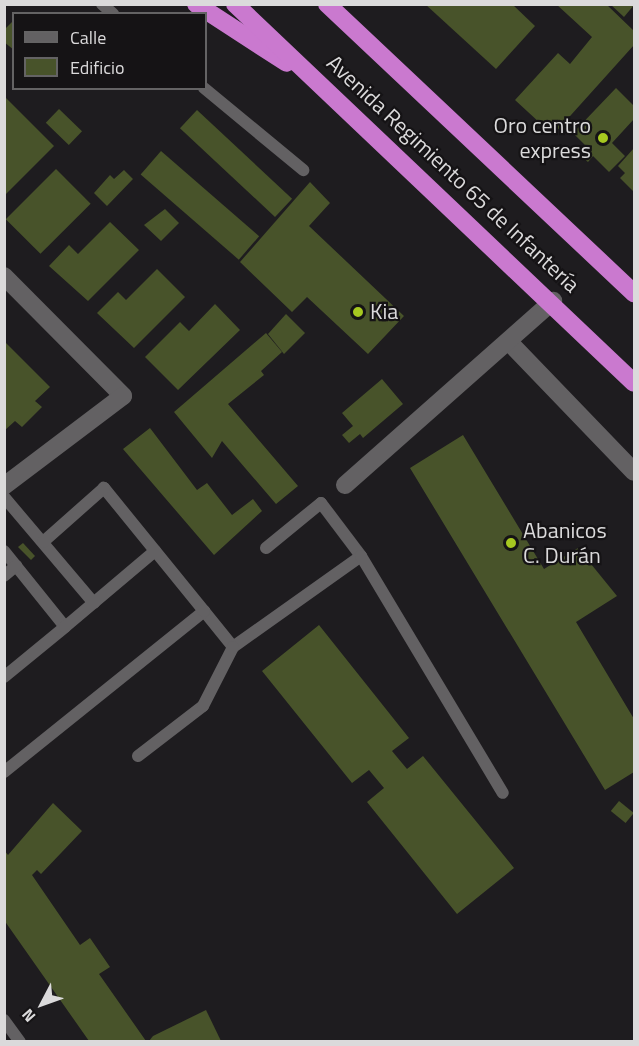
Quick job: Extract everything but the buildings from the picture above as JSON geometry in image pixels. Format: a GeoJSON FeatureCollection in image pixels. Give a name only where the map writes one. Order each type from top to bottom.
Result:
{"type":"FeatureCollection","features":[{"type":"Feature","properties":{"kind":"highway"},"geometry":{"type":"LineString","coordinates":[[196,4],[331,91]]}},
{"type":"Feature","properties":{"kind":"highway","name":"Avenida Regimiento 65 de Infantería"},"geometry":{"type":"LineString","coordinates":[[235,4],[331,91],[553,301],[634,383]]}},
{"type":"Feature","properties":{"kind":"highway","name":"Avenida Regimiento 65 de Infantería"},"geometry":{"type":"LineString","coordinates":[[327,4],[634,293]]}},
{"type":"Feature","properties":{"kind":"highway"},"geometry":{"type":"LineString","coordinates":[[336,4],[357,30]]}},
{"type":"Feature","properties":{"kind":"street"},"geometry":{"type":"LineString","coordinates":[[4,276],[123,396],[4,486]]}},
{"type":"Feature","properties":{"kind":"street"},"geometry":{"type":"LineString","coordinates":[[345,485],[553,301]]}},
{"type":"Feature","properties":{"kind":"street"},"geometry":{"type":"LineString","coordinates":[[509,342],[634,472]]}},
{"type":"Feature","properties":{"kind":"lane"},"geometry":{"type":"LineString","coordinates":[[206,90],[303,170]]}},
{"type":"Feature","properties":{"kind":"lane"},"geometry":{"type":"LineString","coordinates":[[43,542],[104,488],[233,647]]}},
{"type":"Feature","properties":{"kind":"lane"},"geometry":{"type":"LineString","coordinates":[[4,497],[94,603]]}},
{"type":"Feature","properties":{"kind":"lane"},"geometry":{"type":"LineString","coordinates":[[266,548],[321,503],[361,556],[503,793]]}},
{"type":"Feature","properties":{"kind":"lane"},"geometry":{"type":"LineString","coordinates":[[4,551],[65,627]]}},
{"type":"Feature","properties":{"kind":"lane"},"geometry":{"type":"LineString","coordinates":[[4,677],[155,551]]}},
{"type":"Feature","properties":{"kind":"lane"},"geometry":{"type":"LineString","coordinates":[[138,756],[203,706],[233,647],[361,556]]}},
{"type":"Feature","properties":{"kind":"lane"},"geometry":{"type":"LineString","coordinates":[[4,576],[16,566]]}},
{"type":"Feature","properties":{"kind":"lane"},"geometry":{"type":"LineString","coordinates":[[4,771],[204,611]]}},
{"type":"Feature","properties":{"kind":"lane"},"geometry":{"type":"LineString","coordinates":[[4,1020],[20,1041]]}},
{"type":"Feature","properties":{"kind":"place","name":"Oro centro express"},"geometry":{"type":"Point","coordinates":[603,138]}},
{"type":"Feature","properties":{"kind":"place","name":"Kia"},"geometry":{"type":"Point","coordinates":[358,312]}},
{"type":"Feature","properties":{"kind":"place","name":"Abanicos C. Durán"},"geometry":{"type":"Point","coordinates":[511,543]}}]}
